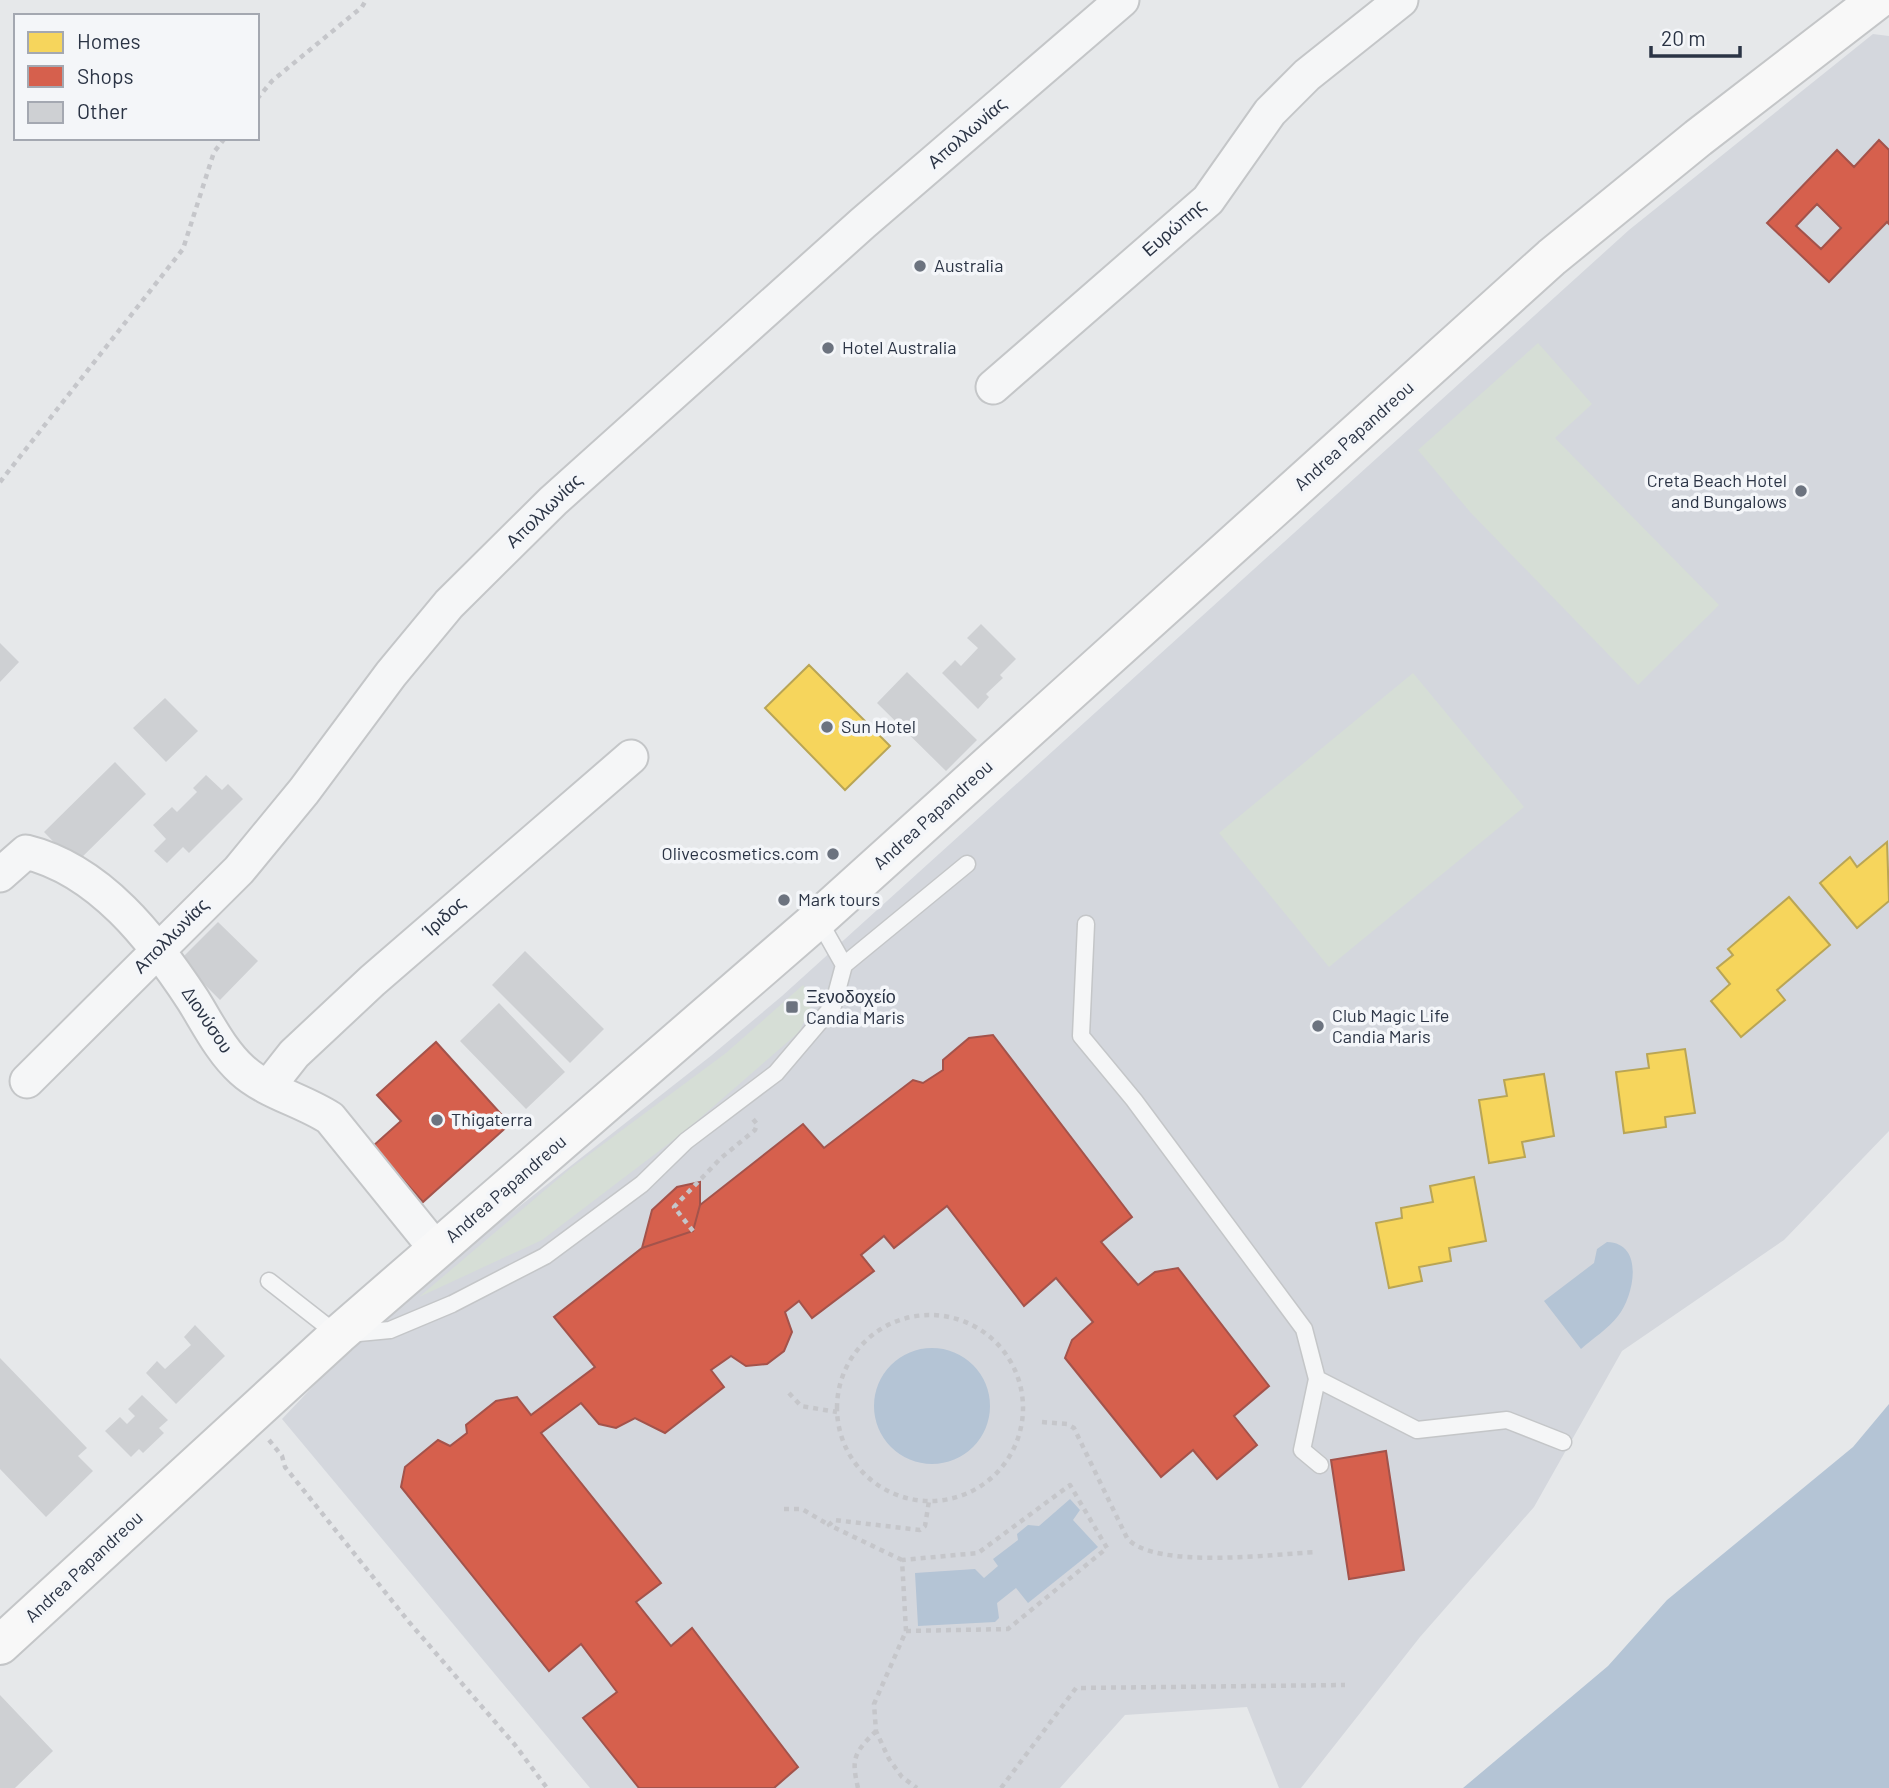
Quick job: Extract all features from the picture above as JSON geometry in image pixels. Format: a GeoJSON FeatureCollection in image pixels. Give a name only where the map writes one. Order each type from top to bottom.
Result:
{"type":"FeatureCollection","features":[{"type":"Feature","properties":{"kind":"main road","name":"Andrea Papandreou"},"geometry":{"type":"LineString","coordinates":[[0,1645],[338,1335],[818,919],[1552,257],[1707,131],[1877,0]]}},
{"type":"Feature","properties":{"kind":"street","name":"Απολλωνίας"},"geometry":{"type":"LineString","coordinates":[[27,1081],[239,870],[304,791],[391,674],[449,604],[553,501],[863,223],[1122,0]]}},
{"type":"Feature","properties":{"kind":"street","name":"Ευρώπης"},"geometry":{"type":"LineString","coordinates":[[993,387],[1208,200],[1270,112],[1307,75],[1401,0]]}},
{"type":"Feature","properties":{"kind":"street","name":"Ίριδος"},"geometry":{"type":"LineString","coordinates":[[268,1087],[294,1054],[372,982],[631,757]]}},
{"type":"Feature","properties":{"kind":"street","name":"Διονύσου"},"geometry":{"type":"LineString","coordinates":[[0,875],[26,852],[51,858],[94,887],[159,948],[224,1049],[243,1070],[268,1087],[308,1104],[330,1118],[436,1249]]}},
{"type":"Feature","properties":{"kind":"lane"},"geometry":{"type":"LineString","coordinates":[[269,1281],[338,1335],[390,1330],[452,1304],[545,1256],[642,1184],[686,1142],[776,1073],[833,1006],[844,965],[967,864]]}},
{"type":"Feature","properties":{"kind":"lane"},"geometry":{"type":"LineString","coordinates":[[818,919],[844,965]]}},
{"type":"Feature","properties":{"kind":"lane"},"geometry":{"type":"LineString","coordinates":[[1086,924],[1081,1036],[1135,1100],[1304,1329],[1317,1379],[1302,1450],[1320,1465]]}},
{"type":"Feature","properties":{"kind":"lane"},"geometry":{"type":"LineString","coordinates":[[1317,1379],[1417,1430],[1507,1420],[1563,1442]]}},
{"type":"Feature","properties":{"kind":"path"},"geometry":{"type":"LineString","coordinates":[[259,97],[272,81],[362,7],[366,0]]}},
{"type":"Feature","properties":{"kind":"path"},"geometry":{"type":"LineString","coordinates":[[0,482],[183,250],[214,152],[223,140]]}},
{"type":"Feature","properties":{"kind":"path"},"geometry":{"type":"LineString","coordinates":[[693,1231],[674,1207],[721,1158],[755,1130],[755,1119],[746,1116]]}},
{"type":"Feature","properties":{"kind":"path"},"geometry":{"type":"LineString","coordinates":[[926,1315],[957,1319],[984,1332],[1006,1354],[1020,1382],[1023,1413],[1017,1443],[1000,1469],[977,1489],[947,1500],[929,1501],[917,1501],[888,1493],[863,1475],[845,1450],[837,1412],[838,1390],[849,1361],[869,1337],[895,1321],[926,1315]]}},
{"type":"Feature","properties":{"kind":"path"},"geometry":{"type":"LineString","coordinates":[[789,1393],[801,1406],[837,1412]]}},
{"type":"Feature","properties":{"kind":"path"},"geometry":{"type":"LineString","coordinates":[[1042,1422],[1059,1422],[1074,1428],[1127,1538],[1135,1546],[1161,1554],[1200,1558],[1317,1552]]}},
{"type":"Feature","properties":{"kind":"path"},"geometry":{"type":"LineString","coordinates":[[262,1434],[344,1541],[515,1745],[547,1788]]}},
{"type":"Feature","properties":{"kind":"path"},"geometry":{"type":"LineString","coordinates":[[784,1508],[802,1509],[902,1560],[978,1553],[1070,1485],[1107,1548],[1007,1629],[906,1631]]}},
{"type":"Feature","properties":{"kind":"path"},"geometry":{"type":"LineString","coordinates":[[829,1525],[834,1520],[920,1530],[925,1526],[929,1501]]}},
{"type":"Feature","properties":{"kind":"path"},"geometry":{"type":"LineString","coordinates":[[902,1560],[906,1631],[874,1704],[876,1731],[902,1777],[917,1788]]}},
{"type":"Feature","properties":{"kind":"path"},"geometry":{"type":"LineString","coordinates":[[1001,1788],[1076,1688],[1345,1685]]}},
{"type":"Feature","properties":{"kind":"path"},"geometry":{"type":"LineString","coordinates":[[858,1788],[853,1765],[858,1749],[876,1731]]}},
{"type":"Feature","properties":{"kind":"shaded area","name":"Club Magic Life Candia Maris"},"geometry":{"type":"Polygon","coordinates":[[[1873,34],[1889,36],[1889,1131],[1784,1240],[1622,1351],[1534,1507],[1420,1637],[1301,1788],[1279,1788],[1247,1707],[1125,1715],[1060,1788],[590,1788],[282,1419],[340,1358],[502,1220],[712,1055],[782,996],[1629,230],[1873,34]]]}},
{"type":"Feature","properties":{"kind":"shaded area"},"geometry":{"type":"Polygon","coordinates":[[[1538,343],[1592,404],[1555,438],[1719,605],[1638,685],[1471,513],[1418,450],[1538,343]]]}},
{"type":"Feature","properties":{"kind":"shaded area"},"geometry":{"type":"Polygon","coordinates":[[[1413,673],[1524,807],[1329,967],[1219,833],[1413,673]]]}},
{"type":"Feature","properties":{"kind":"shaded area"},"geometry":{"type":"Polygon","coordinates":[[[803,985],[815,999],[799,1032],[684,1132],[542,1240],[419,1297],[571,1168],[726,1053],[803,985]]]}},
{"type":"Feature","properties":{"kind":"water"},"geometry":{"type":"Polygon","coordinates":[[[1607,1242],[1619,1245],[1627,1251],[1633,1272],[1632,1284],[1618,1316],[1581,1349],[1544,1301],[1594,1263],[1597,1249],[1607,1242]]]}},
{"type":"Feature","properties":{"kind":"water"},"geometry":{"type":"Polygon","coordinates":[[[932,1348],[954,1352],[973,1365],[986,1384],[990,1406],[986,1428],[973,1447],[954,1460],[932,1464],[910,1460],[891,1447],[878,1428],[874,1406],[878,1384],[891,1365],[910,1352],[932,1348]]]}},
{"type":"Feature","properties":{"kind":"water"},"geometry":{"type":"Polygon","coordinates":[[[1889,1404],[1889,1788],[1463,1788],[1608,1666],[1667,1600],[1853,1447],[1889,1404]]]}},
{"type":"Feature","properties":{"kind":"water"},"geometry":{"type":"Polygon","coordinates":[[[1070,1499],[1080,1510],[1073,1520],[1098,1547],[1028,1603],[1016,1588],[997,1603],[999,1618],[995,1622],[918,1626],[915,1573],[975,1569],[984,1578],[998,1566],[993,1559],[1018,1540],[1017,1534],[1028,1525],[1039,1526],[1070,1499]]]}},
{"type":"Feature","properties":{"kind":"building: Homes","name":"Sun Hotel"},"geometry":{"type":"Polygon","coordinates":[[[809,665],[890,746],[845,790],[765,708],[809,665]]]}},
{"type":"Feature","properties":{"kind":"building: Homes"},"geometry":{"type":"Polygon","coordinates":[[[1887,842],[1889,901],[1857,928],[1820,883],[1850,857],[1857,867],[1887,842]]]}},
{"type":"Feature","properties":{"kind":"building: Homes"},"geometry":{"type":"Polygon","coordinates":[[[1789,897],[1830,945],[1777,990],[1785,1000],[1741,1037],[1711,1001],[1730,984],[1717,968],[1733,955],[1728,949],[1789,897]]]}},
{"type":"Feature","properties":{"kind":"building: Homes"},"geometry":{"type":"Polygon","coordinates":[[[1685,1049],[1695,1113],[1665,1117],[1666,1127],[1624,1133],[1616,1072],[1649,1068],[1647,1054],[1685,1049]]]}},
{"type":"Feature","properties":{"kind":"building: Homes"},"geometry":{"type":"Polygon","coordinates":[[[1544,1074],[1554,1136],[1522,1142],[1525,1157],[1489,1163],[1479,1100],[1507,1096],[1504,1080],[1544,1074]]]}},
{"type":"Feature","properties":{"kind":"building: Homes"},"geometry":{"type":"Polygon","coordinates":[[[1474,1177],[1486,1241],[1449,1248],[1451,1261],[1419,1267],[1422,1281],[1389,1288],[1376,1223],[1402,1218],[1401,1208],[1433,1202],[1430,1186],[1474,1177]]]}},
{"type":"Feature","properties":{"kind":"building: Shops"},"geometry":{"type":"Polygon","coordinates":[[[1879,140],[1889,150],[1889,224],[1887,222],[1829,282],[1767,223],[1837,150],[1854,167],[1879,140]],[[1817,204],[1796,226],[1821,249],[1841,228],[1817,204]]]}},
{"type":"Feature","properties":{"kind":"building: Shops"},"geometry":{"type":"Polygon","coordinates":[[[993,1035],[1132,1217],[1101,1242],[1138,1285],[1155,1272],[1178,1268],[1269,1386],[1234,1416],[1257,1445],[1217,1479],[1193,1450],[1161,1477],[1065,1358],[1072,1340],[1093,1322],[1056,1278],[1024,1306],[947,1206],[894,1248],[884,1236],[861,1255],[874,1271],[812,1318],[799,1301],[785,1312],[792,1332],[784,1351],[767,1364],[746,1366],[731,1356],[711,1370],[724,1387],[665,1433],[635,1418],[616,1428],[599,1424],[581,1403],[541,1433],[661,1583],[636,1602],[671,1646],[692,1628],[798,1767],[774,1788],[639,1788],[583,1718],[617,1692],[581,1644],[549,1671],[401,1487],[405,1467],[438,1440],[450,1446],[467,1433],[466,1425],[496,1401],[517,1397],[531,1415],[595,1367],[554,1317],[642,1248],[693,1231],[700,1205],[803,1124],[824,1148],[913,1080],[923,1083],[943,1070],[943,1060],[969,1038],[993,1035]]]}},
{"type":"Feature","properties":{"kind":"building: Shops"},"geometry":{"type":"Polygon","coordinates":[[[436,1042],[510,1124],[423,1202],[373,1146],[401,1121],[377,1095],[436,1042]]]}},
{"type":"Feature","properties":{"kind":"building: Shops"},"geometry":{"type":"Polygon","coordinates":[[[700,1182],[700,1205],[693,1231],[642,1248],[652,1210],[677,1187],[700,1182]]]}},
{"type":"Feature","properties":{"kind":"building: Shops"},"geometry":{"type":"Polygon","coordinates":[[[1386,1451],[1404,1570],[1349,1579],[1331,1460],[1386,1451]]]}},
{"type":"Feature","properties":{"kind":"building: Other"},"geometry":{"type":"Polygon","coordinates":[[[981,624],[1016,659],[1000,675],[1003,678],[986,694],[989,697],[978,709],[942,673],[955,660],[961,666],[978,648],[967,638],[981,624]]]}},
{"type":"Feature","properties":{"kind":"building: Other"},"geometry":{"type":"Polygon","coordinates":[[[0,643],[19,662],[0,682],[0,643]]]}},
{"type":"Feature","properties":{"kind":"building: Other"},"geometry":{"type":"Polygon","coordinates":[[[907,672],[977,740],[946,771],[877,703],[907,672]]]}},
{"type":"Feature","properties":{"kind":"building: Other"},"geometry":{"type":"Polygon","coordinates":[[[165,698],[198,731],[166,762],[133,728],[165,698]]]}},
{"type":"Feature","properties":{"kind":"building: Other"},"geometry":{"type":"Polygon","coordinates":[[[115,762],[146,794],[75,864],[44,832],[115,762]]]}},
{"type":"Feature","properties":{"kind":"building: Other"},"geometry":{"type":"Polygon","coordinates":[[[206,775],[222,790],[228,784],[243,799],[189,853],[183,847],[167,863],[154,851],[166,839],[153,825],[172,807],[177,812],[197,792],[193,788],[206,775]]]}},
{"type":"Feature","properties":{"kind":"building: Other"},"geometry":{"type":"Polygon","coordinates":[[[218,922],[258,961],[220,1000],[180,960],[218,922]]]}},
{"type":"Feature","properties":{"kind":"building: Other"},"geometry":{"type":"Polygon","coordinates":[[[525,951],[604,1029],[570,1063],[492,985],[525,951]]]}},
{"type":"Feature","properties":{"kind":"building: Other"},"geometry":{"type":"Polygon","coordinates":[[[499,1003],[565,1072],[526,1109],[460,1041],[499,1003]]]}},
{"type":"Feature","properties":{"kind":"building: Other"},"geometry":{"type":"Polygon","coordinates":[[[195,1325],[225,1356],[176,1404],[146,1373],[157,1361],[165,1369],[191,1345],[184,1337],[195,1325]]]}},
{"type":"Feature","properties":{"kind":"building: Other"},"geometry":{"type":"Polygon","coordinates":[[[0,1358],[87,1448],[78,1456],[93,1471],[46,1517],[0,1469],[0,1358]]]}},
{"type":"Feature","properties":{"kind":"building: Other"},"geometry":{"type":"Polygon","coordinates":[[[142,1395],[168,1420],[159,1428],[164,1433],[143,1453],[139,1449],[131,1457],[105,1431],[120,1417],[127,1424],[135,1416],[128,1409],[142,1395]]]}},
{"type":"Feature","properties":{"kind":"building: Other"},"geometry":{"type":"Polygon","coordinates":[[[0,1695],[53,1751],[15,1788],[0,1788],[0,1695]]]}},
{"type":"Feature","properties":{"kind":"place","name":"Australia"},"geometry":{"type":"Point","coordinates":[920,266]}},
{"type":"Feature","properties":{"kind":"place","name":"Hotel Australia"},"geometry":{"type":"Point","coordinates":[828,348]}},
{"type":"Feature","properties":{"kind":"place","name":"Creta Beach Hotel and Bungalows"},"geometry":{"type":"Point","coordinates":[1801,491]}},
{"type":"Feature","properties":{"kind":"place","name":"Sun Hotel"},"geometry":{"type":"Point","coordinates":[827,727]}},
{"type":"Feature","properties":{"kind":"place","name":"Olivecosmetics.com"},"geometry":{"type":"Point","coordinates":[833,854]}},
{"type":"Feature","properties":{"kind":"place","name":"Mark tours"},"geometry":{"type":"Point","coordinates":[784,900]}},
{"type":"Feature","properties":{"kind":"place","name":"Ξενοδοχείο Candia Maris"},"geometry":{"type":"Point","coordinates":[792,1007]}},
{"type":"Feature","properties":{"kind":"place","name":"Club Magic Life Candia Maris"},"geometry":{"type":"Point","coordinates":[1318,1026]}},
{"type":"Feature","properties":{"kind":"place","name":"Thigaterra"},"geometry":{"type":"Point","coordinates":[437,1120]}}]}
